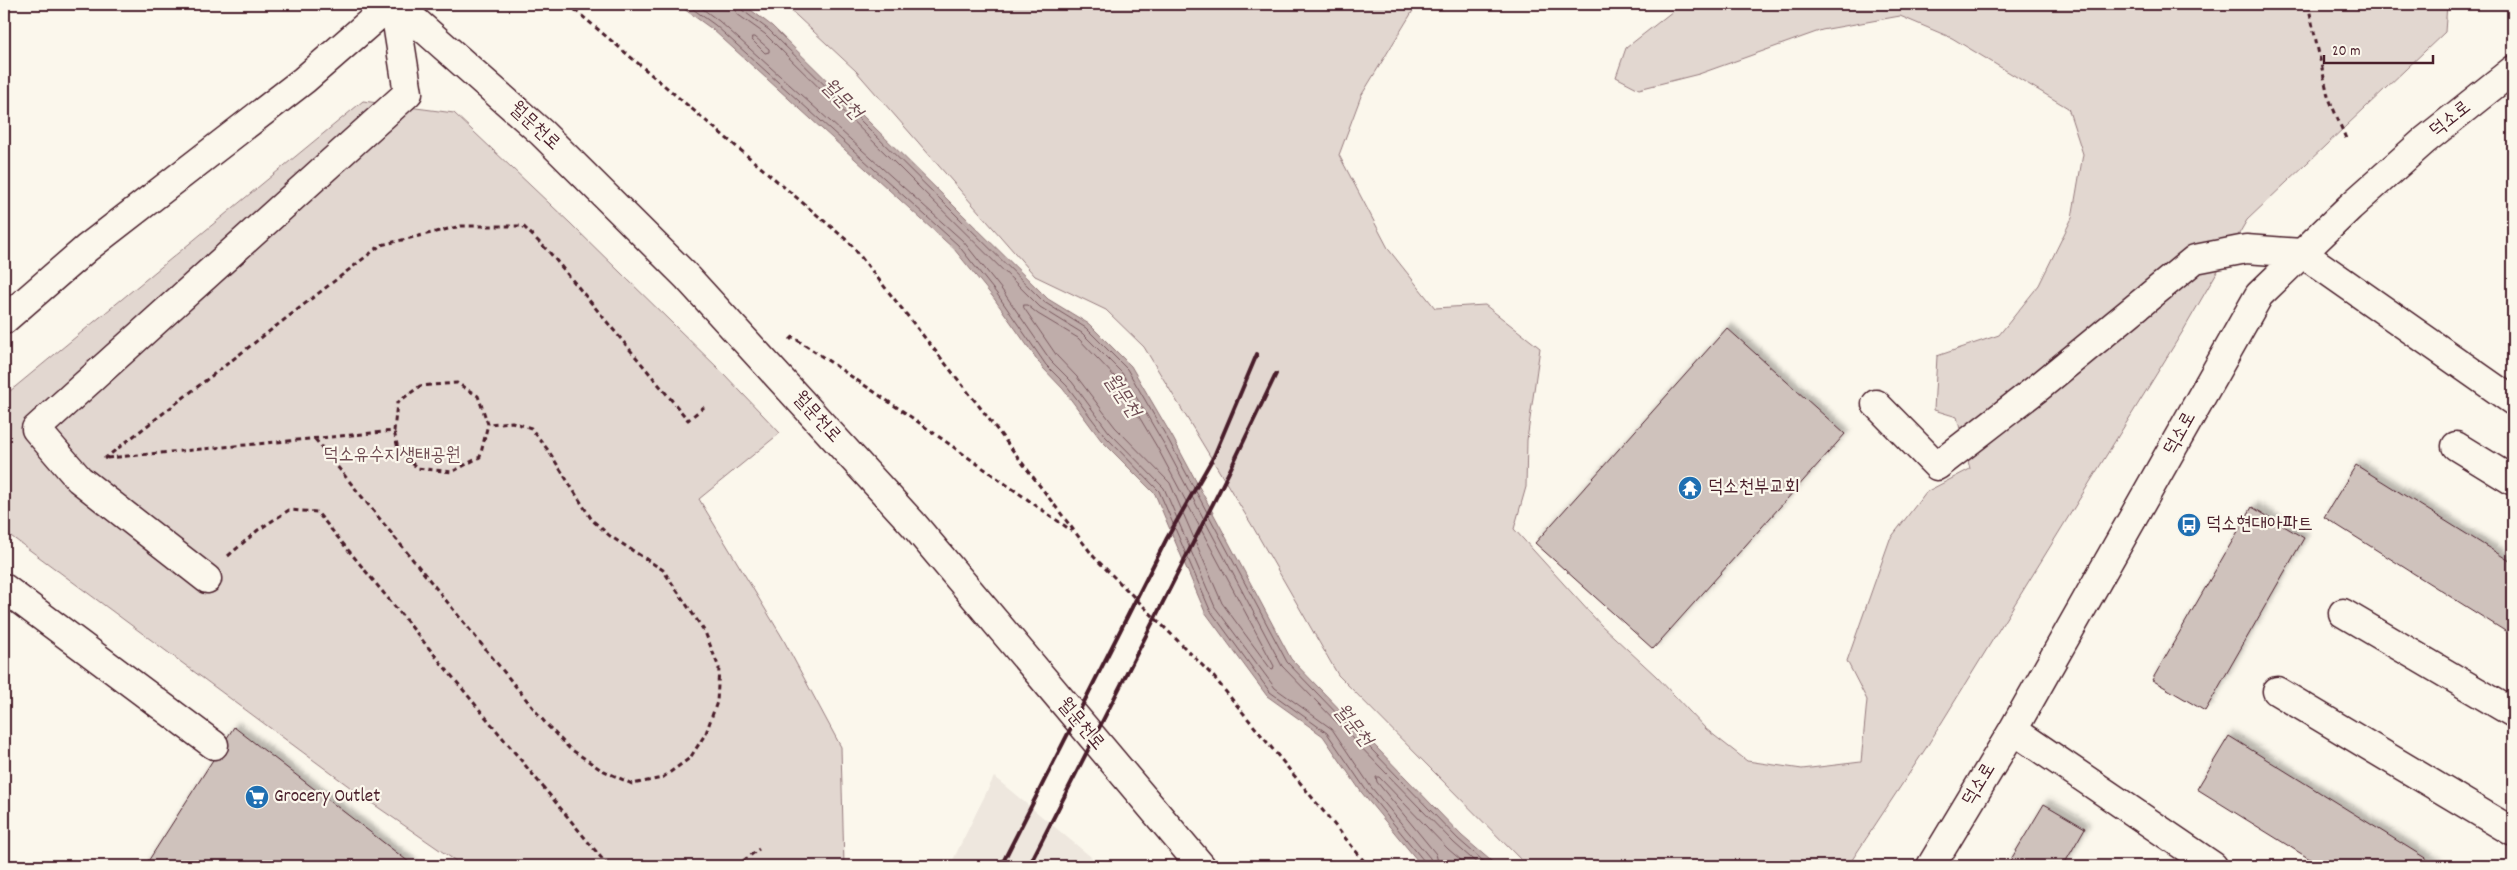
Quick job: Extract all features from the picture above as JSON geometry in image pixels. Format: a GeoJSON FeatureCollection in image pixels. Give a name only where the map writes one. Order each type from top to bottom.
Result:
{"type":"FeatureCollection","features":[{"type":"Feature","properties":{"kind":"street"},"geometry":{"type":"LineString","coordinates":[[4,320],[87,248],[304,80],[393,4]]}},
{"type":"Feature","properties":{"kind":"street"},"geometry":{"type":"LineString","coordinates":[[207,579],[79,479],[36,429],[408,93],[393,4]]}},
{"type":"Feature","properties":{"kind":"street","name":"월문천로"},"geometry":{"type":"LineString","coordinates":[[393,4],[542,133],[687,277],[914,525],[1200,866]]}},
{"type":"Feature","properties":{"kind":"street","name":"덕소로"},"geometry":{"type":"LineString","coordinates":[[1931,866],[2013,730],[2258,295],[2424,141],[2513,70]]}},
{"type":"Feature","properties":{"kind":"street"},"geometry":{"type":"LineString","coordinates":[[1876,404],[1937,466],[2039,388],[2195,259],[2246,249],[2302,253],[2513,401]]}},
{"type":"Feature","properties":{"kind":"street"},"geometry":{"type":"LineString","coordinates":[[2456,446],[2513,481]]}},
{"type":"Feature","properties":{"kind":"street"},"geometry":{"type":"LineString","coordinates":[[4,588],[214,746]]}},
{"type":"Feature","properties":{"kind":"street"},"geometry":{"type":"LineString","coordinates":[[2343,613],[2513,713]]}},
{"type":"Feature","properties":{"kind":"street"},"geometry":{"type":"LineString","coordinates":[[2277,691],[2513,832]]}},
{"type":"Feature","properties":{"kind":"street"},"geometry":{"type":"LineString","coordinates":[[2013,730],[2214,866]]}},
{"type":"Feature","properties":{"kind":"path"},"geometry":{"type":"LineString","coordinates":[[568,4],[849,242],[979,406],[1094,557],[1213,676],[1368,866]]}},
{"type":"Feature","properties":{"kind":"path"},"geometry":{"type":"LineString","coordinates":[[2308,4],[2328,96],[2347,141]]}},
{"type":"Feature","properties":{"kind":"path"},"geometry":{"type":"LineString","coordinates":[[104,459],[381,245],[461,226],[524,226],[550,253],[688,420],[704,407]]}},
{"type":"Feature","properties":{"kind":"path"},"geometry":{"type":"LineString","coordinates":[[784,346],[793,337],[904,412],[1076,534]]}},
{"type":"Feature","properties":{"kind":"path"},"geometry":{"type":"LineString","coordinates":[[457,383],[478,396],[488,424],[480,458],[452,472],[417,468],[398,449],[394,431],[397,403],[420,386],[457,383]]}},
{"type":"Feature","properties":{"kind":"path"},"geometry":{"type":"LineString","coordinates":[[315,439],[547,725],[570,748],[600,769],[632,784],[662,778],[690,758],[706,733],[718,702],[719,668],[705,632],[663,570],[610,536],[592,520],[548,450],[531,428],[512,422],[488,424]]}},
{"type":"Feature","properties":{"kind":"path"},"geometry":{"type":"LineString","coordinates":[[104,459],[394,431]]}},
{"type":"Feature","properties":{"kind":"path"},"geometry":{"type":"LineString","coordinates":[[104,459],[112,465]]}},
{"type":"Feature","properties":{"kind":"path"},"geometry":{"type":"LineString","coordinates":[[225,559],[258,530],[289,510],[317,512],[608,866]]}},
{"type":"Feature","properties":{"kind":"path"},"geometry":{"type":"LineString","coordinates":[[736,866],[759,849]]}},
{"type":"Feature","properties":{"kind":"shaded area"},"geometry":{"type":"Polygon","coordinates":[[[994,777],[1102,866],[950,866],[994,777]]]}},
{"type":"Feature","properties":{"kind":"green space"},"geometry":{"type":"Polygon","coordinates":[[[784,4],[1417,4],[1361,96],[1339,155],[1389,250],[1435,308],[1485,305],[1540,348],[1527,440],[1526,487],[1514,529],[1601,625],[1656,676],[1706,729],[1747,761],[1802,769],[1861,762],[1867,700],[1847,661],[1890,539],[1926,492],[1970,469],[1957,417],[1934,410],[1937,356],[1999,335],[2039,285],[2072,218],[2083,154],[2068,108],[1952,38],[1900,16],[1822,30],[1699,74],[1639,89],[1616,77],[1626,48],[1678,7],[1678,4],[2447,4],[2445,32],[2247,220],[2183,331],[1926,748],[1848,866],[1527,866],[1338,675],[1253,527],[1144,347],[1106,310],[1035,276],[856,71],[784,4]]]}},
{"type":"Feature","properties":{"kind":"green space","name":"덕소유수지생태공원"},"geometry":{"type":"Polygon","coordinates":[[[363,101],[454,113],[570,223],[723,373],[780,433],[699,499],[782,637],[841,747],[844,866],[463,866],[366,799],[4,531],[4,396],[363,101]]]}},
{"type":"Feature","properties":{"kind":"water","name":"월문천"},"geometry":{"type":"Polygon","coordinates":[[[677,4],[743,4],[772,26],[1048,299],[1089,324],[1131,366],[1173,438],[1291,659],[1462,836],[1497,866],[1422,866],[1362,793],[1323,736],[1267,696],[1205,612],[1155,494],[1101,440],[1063,389],[1043,368],[993,297],[954,249],[712,29],[677,4]]]}},
{"type":"Feature","properties":{"kind":"building","name":"덕소천부교회"},"geometry":{"type":"Polygon","coordinates":[[[1727,328],[1845,434],[1653,649],[1535,543],[1727,328]]]}},
{"type":"Feature","properties":{"kind":"building"},"geometry":{"type":"Polygon","coordinates":[[[2356,465],[2513,563],[2513,636],[2324,517],[2356,465]]]}},
{"type":"Feature","properties":{"kind":"building"},"geometry":{"type":"Polygon","coordinates":[[[2252,507],[2304,538],[2205,711],[2152,680],[2252,507]]]}},
{"type":"Feature","properties":{"kind":"building","name":"Grocery Outlet"},"geometry":{"type":"Polygon","coordinates":[[[234,727],[414,866],[145,866],[234,727]]]}},
{"type":"Feature","properties":{"kind":"building"},"geometry":{"type":"Polygon","coordinates":[[[2229,736],[2438,866],[2321,866],[2197,789],[2229,736]]]}},
{"type":"Feature","properties":{"kind":"building"},"geometry":{"type":"Polygon","coordinates":[[[2044,804],[2085,828],[2063,866],[2007,866],[2044,804]]]}},
{"type":"Feature","properties":{"kind":"railway"},"geometry":{"type":"LineString","coordinates":[[1001,866],[1167,538],[1214,456],[1257,354]]}},
{"type":"Feature","properties":{"kind":"railway"},"geometry":{"type":"LineString","coordinates":[[1029,866],[1229,472],[1276,374]]}},
{"type":"Feature","properties":{"kind":"place","name":"덕소천부교회"},"geometry":{"type":"Point","coordinates":[1690,488]}},
{"type":"Feature","properties":{"kind":"place","name":"덕소현대아파트"},"geometry":{"type":"Point","coordinates":[2189,525]}},
{"type":"Feature","properties":{"kind":"place","name":"Grocery Outlet"},"geometry":{"type":"Point","coordinates":[257,797]}}]}
